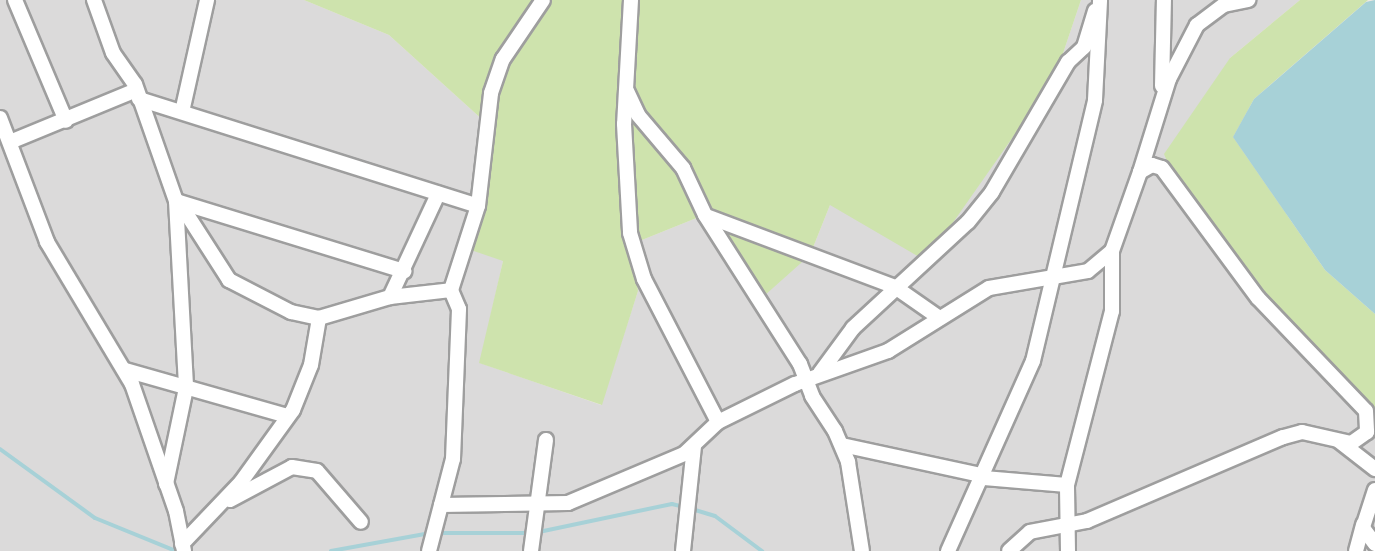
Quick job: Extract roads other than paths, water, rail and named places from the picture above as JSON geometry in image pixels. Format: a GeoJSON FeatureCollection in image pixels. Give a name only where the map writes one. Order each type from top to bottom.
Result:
{"type":"FeatureCollection","features":[{"type":"Feature","properties":{"kind":"street"},"geometry":{"type":"LineString","coordinates":[[15,0],[66,121]]}},
{"type":"Feature","properties":{"kind":"street"},"geometry":{"type":"LineString","coordinates":[[94,0],[113,53],[138,95],[178,202],[229,280],[291,312],[319,318],[390,297],[451,290]]}},
{"type":"Feature","properties":{"kind":"street"},"geometry":{"type":"LineString","coordinates":[[182,112],[207,0]]}},
{"type":"Feature","properties":{"kind":"street"},"geometry":{"type":"LineString","coordinates":[[429,551],[453,459],[457,398],[453,349],[459,309],[451,290],[478,206],[491,93],[503,58],[543,0]]}},
{"type":"Feature","properties":{"kind":"street"},"geometry":{"type":"LineString","coordinates":[[631,0],[627,91],[627,215],[635,255],[718,422]]}},
{"type":"Feature","properties":{"kind":"street"},"geometry":{"type":"LineString","coordinates":[[948,551],[985,477],[1033,360],[1095,100],[1099,0]]}},
{"type":"Feature","properties":{"kind":"street"},"geometry":{"type":"LineString","coordinates":[[820,373],[840,341],[895,287],[968,222],[992,192],[1068,62],[1084,47],[1099,0]]}},
{"type":"Feature","properties":{"kind":"street"},"geometry":{"type":"LineString","coordinates":[[1162,98],[1164,0]]}},
{"type":"Feature","properties":{"kind":"street"},"geometry":{"type":"LineString","coordinates":[[1068,551],[1067,485],[1112,311],[1112,251],[1140,172],[1162,98],[1197,25],[1224,5],[1248,0]]}},
{"type":"Feature","properties":{"kind":"street"},"geometry":{"type":"LineString","coordinates":[[627,91],[638,115],[683,168],[705,216],[806,381],[842,445],[862,551]]}},
{"type":"Feature","properties":{"kind":"street"},"geometry":{"type":"LineString","coordinates":[[10,142],[138,95],[182,112],[478,206]]}},
{"type":"Feature","properties":{"kind":"street"},"geometry":{"type":"LineString","coordinates":[[0,118],[47,242],[125,370],[166,484],[183,547]]}},
{"type":"Feature","properties":{"kind":"street"},"geometry":{"type":"LineString","coordinates":[[1140,172],[1152,165],[1162,168],[1258,298],[1366,411],[1369,424],[1361,440]]}},
{"type":"Feature","properties":{"kind":"street"},"geometry":{"type":"LineString","coordinates":[[390,297],[438,194]]}},
{"type":"Feature","properties":{"kind":"street"},"geometry":{"type":"LineString","coordinates":[[178,202],[404,271]]}},
{"type":"Feature","properties":{"kind":"street"},"geometry":{"type":"LineString","coordinates":[[166,484],[186,388],[178,202]]}},
{"type":"Feature","properties":{"kind":"street"},"geometry":{"type":"LineString","coordinates":[[705,216],[895,287],[938,317]]}},
{"type":"Feature","properties":{"kind":"street"},"geometry":{"type":"LineString","coordinates":[[441,505],[568,503],[608,488],[694,447],[718,422],[820,373],[864,363],[989,288],[1088,271],[1112,251]]}},
{"type":"Feature","properties":{"kind":"street"},"geometry":{"type":"LineString","coordinates":[[183,547],[219,506],[288,416],[311,365],[319,318]]}},
{"type":"Feature","properties":{"kind":"street"},"geometry":{"type":"LineString","coordinates":[[125,370],[288,416]]}},
{"type":"Feature","properties":{"kind":"street"},"geometry":{"type":"LineString","coordinates":[[1009,551],[1030,532],[1066,525],[1283,437],[1302,432],[1338,441],[1361,440],[1375,444]]}},
{"type":"Feature","properties":{"kind":"street"},"geometry":{"type":"LineString","coordinates":[[531,551],[546,440]]}},
{"type":"Feature","properties":{"kind":"street"},"geometry":{"type":"LineString","coordinates":[[1338,441],[1375,469]]}},
{"type":"Feature","properties":{"kind":"street"},"geometry":{"type":"LineString","coordinates":[[842,445],[985,477],[1067,485]]}},
{"type":"Feature","properties":{"kind":"street"},"geometry":{"type":"LineString","coordinates":[[683,551],[694,447]]}},
{"type":"Feature","properties":{"kind":"street"},"geometry":{"type":"LineString","coordinates":[[219,506],[292,466],[317,471],[361,522]]}},
{"type":"Feature","properties":{"kind":"street"},"geometry":{"type":"LineString","coordinates":[[1356,551],[1375,490]]}},
{"type":"Feature","properties":{"kind":"street"},"geometry":{"type":"LineString","coordinates":[[1364,521],[1364,534],[1375,544]]}},
{"type":"Feature","properties":{"kind":"water"},"geometry":{"type":"Polygon","coordinates":[[[1375,0],[1375,314],[1325,270],[1233,137],[1254,99],[1366,2],[1375,0]]]}},
{"type":"Feature","properties":{"kind":"waterway"},"geometry":{"type":"LineString","coordinates":[[0,449],[95,518],[176,551]]}},
{"type":"Feature","properties":{"kind":"waterway"},"geometry":{"type":"LineString","coordinates":[[437,533],[534,533],[672,504],[684,507]]}},
{"type":"Feature","properties":{"kind":"waterway"},"geometry":{"type":"LineString","coordinates":[[692,509],[715,516],[762,551]]}},
{"type":"Feature","properties":{"kind":"waterway"},"geometry":{"type":"LineString","coordinates":[[331,551],[430,533]]}}]}
